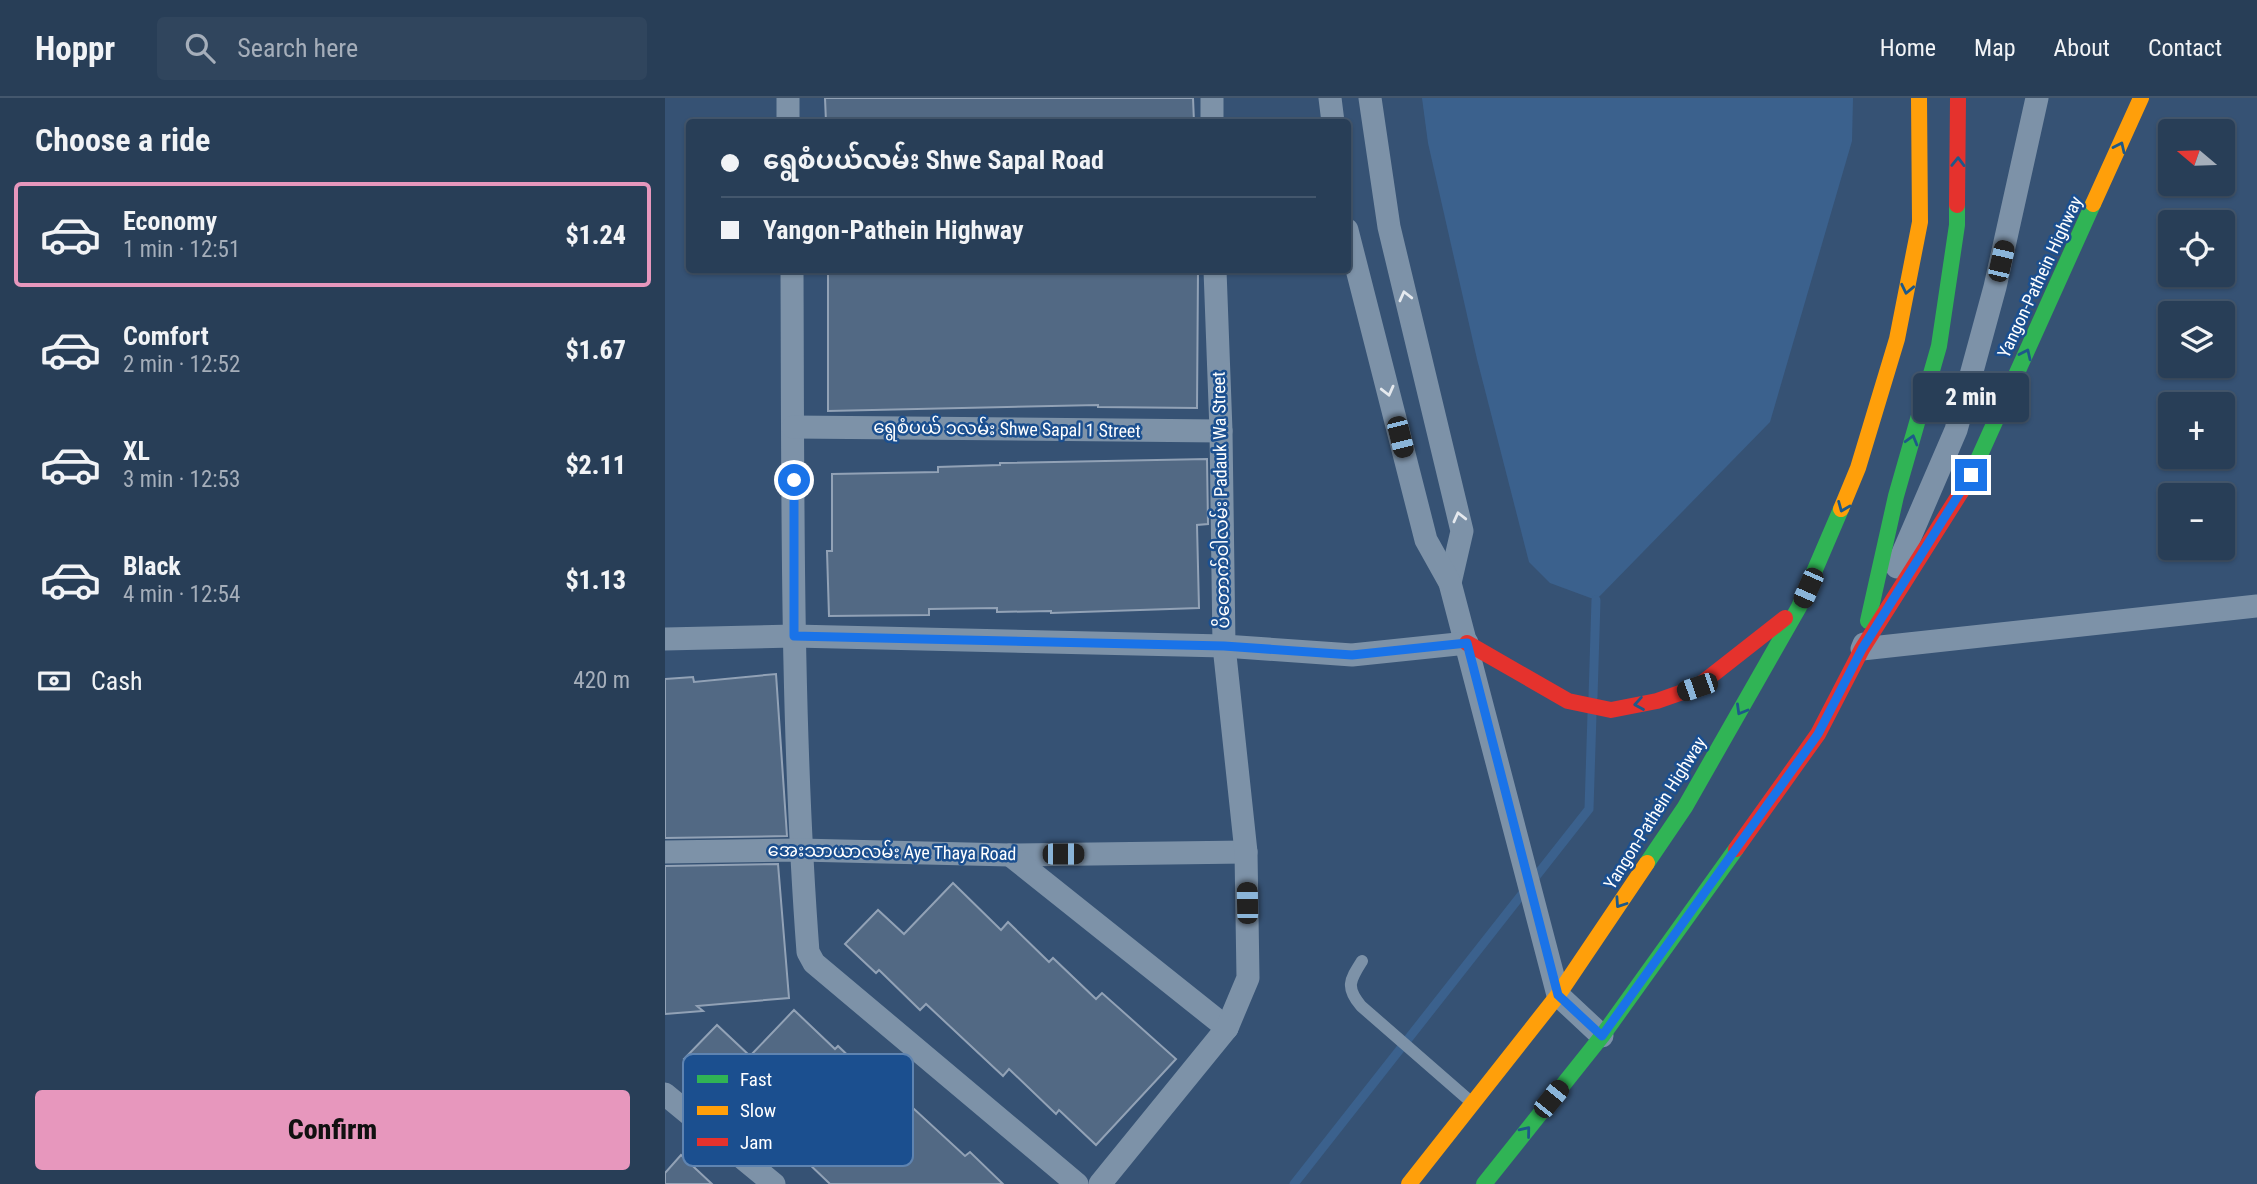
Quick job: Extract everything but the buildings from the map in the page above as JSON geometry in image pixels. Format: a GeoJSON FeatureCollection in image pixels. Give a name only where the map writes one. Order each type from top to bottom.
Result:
{"type":"FeatureCollection","features":[{"type":"Feature","properties":{"kind":"main road","name":"Yangon-Pathein Highway"},"geometry":{"type":"LineString","coordinates":[[1409,1184],[1558,995],[1685,807],[1800,607],[1859,468],[1897,339],[1920,222],[1919,98]]}},
{"type":"Feature","properties":{"kind":"main road","name":"Yangon-Pathein Highway"},"geometry":{"type":"LineString","coordinates":[[1862,649],[1896,496],[1939,346],[1957,225],[1958,98]]}},
{"type":"Feature","properties":{"kind":"main road","name":"Yangon-Pathein Highway"},"geometry":{"type":"LineString","coordinates":[[1484,1184],[1602,1036],[1818,734],[1862,649],[1971,475],[2141,98]]}},
{"type":"Feature","properties":{"kind":"main road"},"geometry":{"type":"LineString","coordinates":[[1467,643],[1568,701],[1611,710],[1657,701],[1697,687],[1800,607]]}},
{"type":"Feature","properties":{"kind":"street"},"geometry":{"type":"LineString","coordinates":[[788,98],[788,119]]}},
{"type":"Feature","properties":{"kind":"street"},"geometry":{"type":"LineString","coordinates":[[1212,98],[1212,119]]}},
{"type":"Feature","properties":{"kind":"street"},"geometry":{"type":"LineString","coordinates":[[1330,98],[1333,119]]}},
{"type":"Feature","properties":{"kind":"street"},"geometry":{"type":"LineString","coordinates":[[1370,98],[1389,227],[1462,531],[1450,583]]}},
{"type":"Feature","properties":{"kind":"street"},"geometry":{"type":"LineString","coordinates":[[2037,98],[1995,286],[1955,430],[1862,649],[2257,606]]}},
{"type":"Feature","properties":{"kind":"street"},"geometry":{"type":"LineString","coordinates":[[1351,246],[1426,540],[1450,583],[1558,995],[1602,1036]]}},
{"type":"Feature","properties":{"kind":"street"},"geometry":{"type":"LineString","coordinates":[[792,273],[794,636],[800,850],[808,951],[814,963],[1077,1184]]}},
{"type":"Feature","properties":{"kind":"street","name":"ပိတောက်ဝါလမ်း Padauk Wa Street"},"geometry":{"type":"LineString","coordinates":[[1100,1184],[1227,1028],[1248,978],[1246,852],[1224,646],[1221,431],[1215,273]]}},
{"type":"Feature","properties":{"kind":"street","name":"ရွေစံပယ် ၁လမ်း Shwe Sapal 1 Street"},"geometry":{"type":"LineString","coordinates":[[793,427],[1221,431]]}},
{"type":"Feature","properties":{"kind":"street"},"geometry":{"type":"LineString","coordinates":[[665,639],[794,636],[1224,646],[1352,655],[1467,643]]}},
{"type":"Feature","properties":{"kind":"street","name":"အေးသာယာလမ်း Aye Thaya Road"},"geometry":{"type":"LineString","coordinates":[[665,852],[800,850],[1010,855],[1246,852]]}},
{"type":"Feature","properties":{"kind":"street"},"geometry":{"type":"LineString","coordinates":[[1010,855],[1227,1028]]}},
{"type":"Feature","properties":{"kind":"street"},"geometry":{"type":"LineString","coordinates":[[665,1094],[683,1109]]}},
{"type":"Feature","properties":{"kind":"street"},"geometry":{"type":"LineString","coordinates":[[752,1166],[774,1184]]}},
{"type":"Feature","properties":{"kind":"lane"},"geometry":{"type":"LineString","coordinates":[[1361,961],[1350,980],[1351,995],[1472,1103]]}},
{"type":"Feature","properties":{"kind":"water"},"geometry":{"type":"Polygon","coordinates":[[[1422,98],[1853,98],[1852,141],[1770,422],[1596,600],[1550,583],[1529,562],[1477,359],[1428,143],[1422,98]]]}},
{"type":"Feature","properties":{"kind":"waterway"},"geometry":{"type":"LineString","coordinates":[[1593,697],[1596,600]]}},
{"type":"Feature","properties":{"kind":"waterway"},"geometry":{"type":"LineString","coordinates":[[1294,1184],[1589,809],[1592,714]]}},
{"type":"Feature","properties":{"kind":"traffic: fast"},"geometry":{"type":"LineString","coordinates":[[1961,492],[2093,204]]}},
{"type":"Feature","properties":{"kind":"traffic: fast"},"geometry":{"type":"LineString","coordinates":[[1868,621],[1896,496],[1939,346],[1957,225],[1957,205]]}},
{"type":"Feature","properties":{"kind":"traffic: fast"},"geometry":{"type":"LineString","coordinates":[[1647,863],[1685,807],[1799,607],[1841,509]]}},
{"type":"Feature","properties":{"kind":"traffic: fast"},"geometry":{"type":"LineString","coordinates":[[1484,1184],[1602,1036],[1736,849]]}},
{"type":"Feature","properties":{"kind":"traffic: slow"},"geometry":{"type":"LineString","coordinates":[[1841,509],[1858,468],[1897,339],[1920,222],[1919,98]]}},
{"type":"Feature","properties":{"kind":"traffic: slow"},"geometry":{"type":"LineString","coordinates":[[2093,204],[2141,98]]}},
{"type":"Feature","properties":{"kind":"traffic: slow"},"geometry":{"type":"LineString","coordinates":[[1409,1184],[1558,995],[1647,863]]}},
{"type":"Feature","properties":{"kind":"traffic: jam"},"geometry":{"type":"LineString","coordinates":[[1957,205],[1958,98]]}},
{"type":"Feature","properties":{"kind":"traffic: jam"},"geometry":{"type":"LineString","coordinates":[[1736,849],[1818,734],[1862,649],[1961,492]]}},
{"type":"Feature","properties":{"kind":"traffic: jam"},"geometry":{"type":"LineString","coordinates":[[1467,643],[1568,701],[1611,710],[1657,701],[1697,687],[1785,618]]}},
{"type":"Feature","properties":{"kind":"route"},"geometry":{"type":"LineString","coordinates":[[794,480],[794,636],[1224,646],[1352,655],[1467,643],[1558,995],[1602,1036],[1818,734],[1862,649],[1971,475]]}}]}
